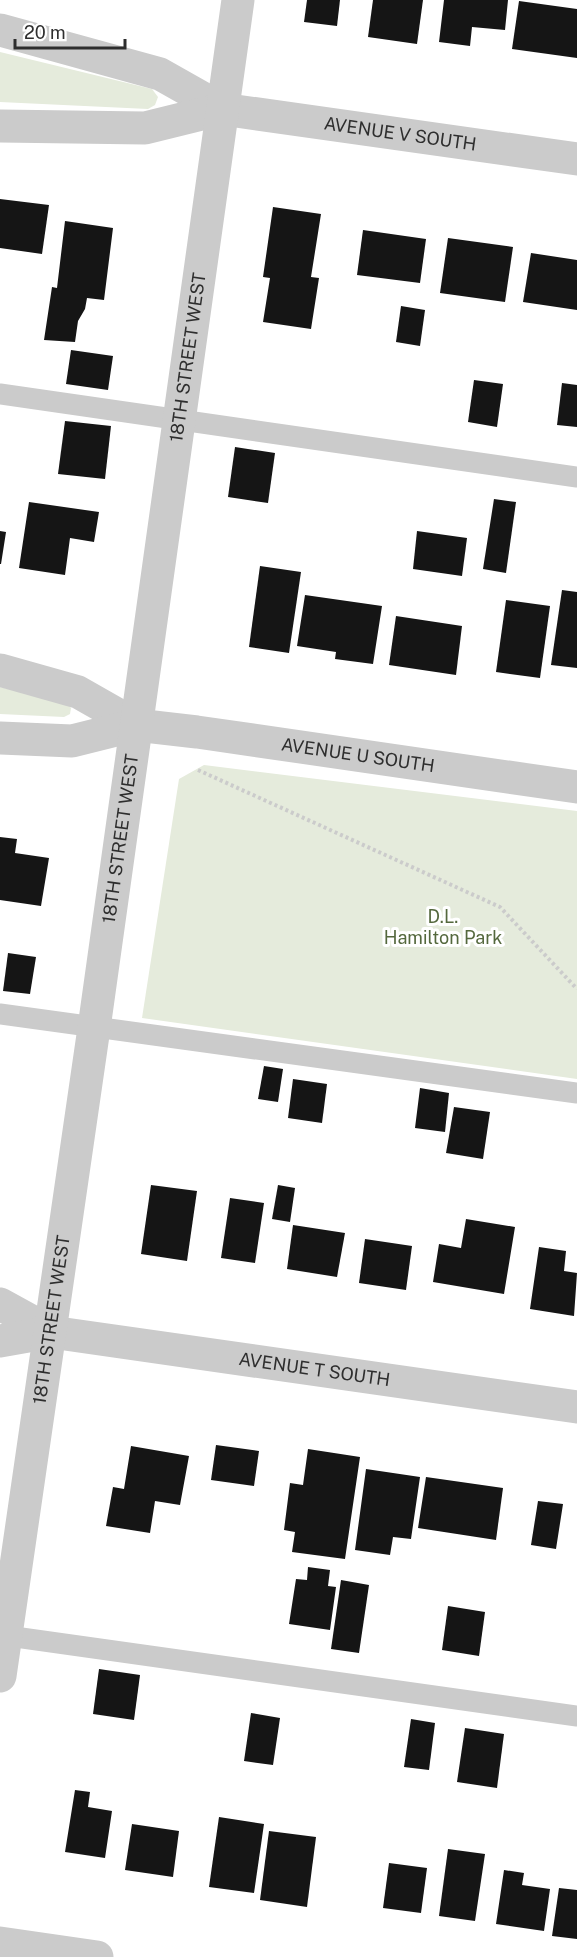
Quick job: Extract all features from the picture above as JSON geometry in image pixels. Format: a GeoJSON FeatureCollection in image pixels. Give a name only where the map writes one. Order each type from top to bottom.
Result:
{"type":"FeatureCollection","features":[{"type":"Feature","properties":{"kind":"street","name":"18TH STREET WEST"},"geometry":{"type":"LineString","coordinates":[[0,1676],[3,1636],[51,1332],[237,0]]}},
{"type":"Feature","properties":{"kind":"street","name":"AVENUE V SOUTH"},"geometry":{"type":"LineString","coordinates":[[0,30],[160,74],[222,108],[577,159]]}},
{"type":"Feature","properties":{"kind":"street","name":"AVENUE V SOUTH"},"geometry":{"type":"LineString","coordinates":[[0,126],[145,128],[222,108]]}},
{"type":"Feature","properties":{"kind":"street","name":"AVENUE U SOUTH"},"geometry":{"type":"LineString","coordinates":[[0,670],[78,692],[136,725]]}},
{"type":"Feature","properties":{"kind":"street","name":"AVENUE U SOUTH"},"geometry":{"type":"LineString","coordinates":[[0,738],[72,741],[136,725],[577,787]]}},
{"type":"Feature","properties":{"kind":"street","name":"AVENUE T SOUTH"},"geometry":{"type":"LineString","coordinates":[[0,1304],[51,1332]]}},
{"type":"Feature","properties":{"kind":"street","name":"AVENUE T SOUTH"},"geometry":{"type":"LineString","coordinates":[[0,1341],[51,1332],[577,1407]]}},
{"type":"Feature","properties":{"kind":"street"},"geometry":{"type":"LineString","coordinates":[[0,1943],[97,1957]]}},
{"type":"Feature","properties":{"kind":"lane"},"geometry":{"type":"LineString","coordinates":[[0,394],[577,477]]}},
{"type":"Feature","properties":{"kind":"lane"},"geometry":{"type":"LineString","coordinates":[[0,1014],[577,1093]]}},
{"type":"Feature","properties":{"kind":"lane"},"geometry":{"type":"LineString","coordinates":[[3,1636],[577,1716]]}},
{"type":"Feature","properties":{"kind":"path"},"geometry":{"type":"LineString","coordinates":[[197,732],[192,762],[198,770],[500,907],[577,989]]}},
{"type":"Feature","properties":{"kind":"green space"},"geometry":{"type":"Polygon","coordinates":[[[0,52],[152,89],[158,97],[155,105],[148,109],[0,102],[0,52]]]}},
{"type":"Feature","properties":{"kind":"green space"},"geometry":{"type":"Polygon","coordinates":[[[0,687],[66,703],[71,708],[70,714],[64,717],[0,714],[0,687]]]}},
{"type":"Feature","properties":{"kind":"green space","name":"D.L. Hamilton Park"},"geometry":{"type":"Polygon","coordinates":[[[204,765],[577,811],[577,1079],[142,1018],[179,779],[204,765]]]}},
{"type":"Feature","properties":{"kind":"building"},"geometry":{"type":"Polygon","coordinates":[[[307,0],[340,0],[337,26],[304,22],[307,0]]]}},
{"type":"Feature","properties":{"kind":"building"},"geometry":{"type":"Polygon","coordinates":[[[373,0],[423,0],[417,44],[368,37],[373,0]]]}},
{"type":"Feature","properties":{"kind":"building"},"geometry":{"type":"Polygon","coordinates":[[[444,0],[508,0],[505,30],[472,27],[470,46],[439,42],[444,0]]]}},
{"type":"Feature","properties":{"kind":"building"},"geometry":{"type":"Polygon","coordinates":[[[519,1],[577,9],[577,58],[512,49],[519,1]]]}},
{"type":"Feature","properties":{"kind":"building"},"geometry":{"type":"Polygon","coordinates":[[[0,199],[49,205],[42,254],[0,248],[0,199]]]}},
{"type":"Feature","properties":{"kind":"building"},"geometry":{"type":"Polygon","coordinates":[[[273,207],[321,214],[311,277],[319,278],[311,329],[263,322],[270,278],[263,277],[273,207]]]}},
{"type":"Feature","properties":{"kind":"building"},"geometry":{"type":"Polygon","coordinates":[[[65,221],[113,228],[104,300],[87,298],[85,309],[78,321],[75,342],[44,340],[52,287],[57,288],[65,221]]]}},
{"type":"Feature","properties":{"kind":"building"},"geometry":{"type":"Polygon","coordinates":[[[363,230],[426,239],[420,283],[357,275],[363,230]]]}},
{"type":"Feature","properties":{"kind":"building"},"geometry":{"type":"Polygon","coordinates":[[[448,238],[513,247],[505,302],[440,293],[448,238]]]}},
{"type":"Feature","properties":{"kind":"building"},"geometry":{"type":"Polygon","coordinates":[[[531,253],[577,260],[577,310],[523,302],[531,253]]]}},
{"type":"Feature","properties":{"kind":"building"},"geometry":{"type":"Polygon","coordinates":[[[401,306],[425,310],[420,346],[396,342],[401,306]]]}},
{"type":"Feature","properties":{"kind":"building"},"geometry":{"type":"Polygon","coordinates":[[[71,350],[113,356],[108,390],[66,384],[71,350]]]}},
{"type":"Feature","properties":{"kind":"building"},"geometry":{"type":"Polygon","coordinates":[[[474,380],[503,384],[497,427],[468,422],[474,380]]]}},
{"type":"Feature","properties":{"kind":"building"},"geometry":{"type":"Polygon","coordinates":[[[562,383],[577,385],[577,427],[557,425],[562,383]]]}},
{"type":"Feature","properties":{"kind":"building"},"geometry":{"type":"Polygon","coordinates":[[[65,421],[111,426],[105,479],[58,474],[65,421]]]}},
{"type":"Feature","properties":{"kind":"building"},"geometry":{"type":"Polygon","coordinates":[[[235,447],[275,453],[268,503],[228,497],[235,447]]]}},
{"type":"Feature","properties":{"kind":"building"},"geometry":{"type":"Polygon","coordinates":[[[494,499],[516,502],[506,573],[483,569],[494,499]]]}},
{"type":"Feature","properties":{"kind":"building"},"geometry":{"type":"Polygon","coordinates":[[[29,502],[99,512],[94,542],[70,538],[65,575],[19,568],[29,502]]]}},
{"type":"Feature","properties":{"kind":"building"},"geometry":{"type":"Polygon","coordinates":[[[0,531],[6,532],[1,564],[0,564],[0,531]]]}},
{"type":"Feature","properties":{"kind":"building"},"geometry":{"type":"Polygon","coordinates":[[[417,531],[467,538],[462,576],[413,569],[417,531]]]}},
{"type":"Feature","properties":{"kind":"building"},"geometry":{"type":"Polygon","coordinates":[[[260,566],[301,572],[289,653],[249,647],[260,566]]]}},
{"type":"Feature","properties":{"kind":"building"},"geometry":{"type":"Polygon","coordinates":[[[562,590],[577,592],[577,668],[551,665],[562,590]]]}},
{"type":"Feature","properties":{"kind":"building"},"geometry":{"type":"Polygon","coordinates":[[[305,595],[382,606],[373,664],[335,659],[336,652],[297,646],[305,595]]]}},
{"type":"Feature","properties":{"kind":"building"},"geometry":{"type":"Polygon","coordinates":[[[506,600],[550,606],[540,678],[496,672],[506,600]]]}},
{"type":"Feature","properties":{"kind":"building"},"geometry":{"type":"Polygon","coordinates":[[[396,616],[462,626],[456,675],[389,665],[396,616]]]}},
{"type":"Feature","properties":{"kind":"building"},"geometry":{"type":"Polygon","coordinates":[[[0,837],[17,839],[15,853],[49,858],[41,906],[0,900],[0,837]]]}},
{"type":"Feature","properties":{"kind":"building"},"geometry":{"type":"Polygon","coordinates":[[[8,953],[36,957],[30,994],[3,991],[8,953]]]}},
{"type":"Feature","properties":{"kind":"building"},"geometry":{"type":"Polygon","coordinates":[[[264,1066],[283,1069],[278,1102],[258,1099],[264,1066]]]}},
{"type":"Feature","properties":{"kind":"building"},"geometry":{"type":"Polygon","coordinates":[[[293,1079],[327,1084],[322,1123],[288,1118],[293,1079]]]}},
{"type":"Feature","properties":{"kind":"building"},"geometry":{"type":"Polygon","coordinates":[[[420,1088],[449,1093],[445,1132],[415,1128],[420,1088]]]}},
{"type":"Feature","properties":{"kind":"building"},"geometry":{"type":"Polygon","coordinates":[[[454,1107],[490,1112],[483,1159],[446,1153],[454,1107]]]}},
{"type":"Feature","properties":{"kind":"building"},"geometry":{"type":"Polygon","coordinates":[[[151,1185],[197,1191],[187,1261],[141,1254],[151,1185]]]}},
{"type":"Feature","properties":{"kind":"building"},"geometry":{"type":"Polygon","coordinates":[[[278,1185],[295,1188],[290,1222],[272,1219],[278,1185]]]}},
{"type":"Feature","properties":{"kind":"building"},"geometry":{"type":"Polygon","coordinates":[[[230,1198],[264,1203],[255,1263],[221,1258],[230,1198]]]}},
{"type":"Feature","properties":{"kind":"building"},"geometry":{"type":"Polygon","coordinates":[[[466,1219],[515,1227],[504,1294],[433,1282],[439,1244],[461,1248],[466,1219]]]}},
{"type":"Feature","properties":{"kind":"building"},"geometry":{"type":"Polygon","coordinates":[[[293,1225],[345,1233],[337,1277],[287,1269],[293,1225]]]}},
{"type":"Feature","properties":{"kind":"building"},"geometry":{"type":"Polygon","coordinates":[[[365,1239],[412,1246],[406,1290],[359,1283],[365,1239]]]}},
{"type":"Feature","properties":{"kind":"building"},"geometry":{"type":"Polygon","coordinates":[[[539,1247],[566,1251],[564,1271],[577,1273],[574,1316],[530,1309],[539,1247]]]}},
{"type":"Feature","properties":{"kind":"building"},"geometry":{"type":"Polygon","coordinates":[[[216,1445],[259,1451],[254,1486],[211,1480],[216,1445]]]}},
{"type":"Feature","properties":{"kind":"building"},"geometry":{"type":"Polygon","coordinates":[[[131,1446],[189,1456],[180,1505],[155,1501],[150,1533],[106,1526],[113,1487],[124,1489],[131,1446]]]}},
{"type":"Feature","properties":{"kind":"building"},"geometry":{"type":"Polygon","coordinates":[[[308,1449],[360,1457],[345,1559],[292,1552],[295,1532],[284,1530],[290,1483],[303,1485],[308,1449]]]}},
{"type":"Feature","properties":{"kind":"building"},"geometry":{"type":"Polygon","coordinates":[[[366,1469],[420,1477],[411,1539],[393,1537],[390,1555],[355,1550],[366,1469]]]}},
{"type":"Feature","properties":{"kind":"building"},"geometry":{"type":"Polygon","coordinates":[[[426,1477],[503,1488],[496,1540],[418,1528],[426,1477]]]}},
{"type":"Feature","properties":{"kind":"building"},"geometry":{"type":"Polygon","coordinates":[[[538,1501],[563,1504],[556,1549],[531,1545],[538,1501]]]}},
{"type":"Feature","properties":{"kind":"building"},"geometry":{"type":"Polygon","coordinates":[[[308,1567],[330,1570],[328,1586],[336,1587],[330,1630],[289,1624],[296,1579],[307,1580],[308,1567]]]}},
{"type":"Feature","properties":{"kind":"building"},"geometry":{"type":"Polygon","coordinates":[[[341,1580],[369,1585],[359,1653],[331,1649],[341,1580]]]}},
{"type":"Feature","properties":{"kind":"building"},"geometry":{"type":"Polygon","coordinates":[[[448,1606],[485,1612],[479,1656],[442,1650],[448,1606]]]}},
{"type":"Feature","properties":{"kind":"building"},"geometry":{"type":"Polygon","coordinates":[[[99,1669],[140,1675],[134,1720],[93,1714],[99,1669]]]}},
{"type":"Feature","properties":{"kind":"building"},"geometry":{"type":"Polygon","coordinates":[[[251,1713],[280,1718],[273,1765],[244,1761],[251,1713]]]}},
{"type":"Feature","properties":{"kind":"building"},"geometry":{"type":"Polygon","coordinates":[[[411,1719],[435,1723],[429,1770],[404,1767],[411,1719]]]}},
{"type":"Feature","properties":{"kind":"building"},"geometry":{"type":"Polygon","coordinates":[[[465,1728],[504,1734],[497,1788],[457,1782],[465,1728]]]}},
{"type":"Feature","properties":{"kind":"building"},"geometry":{"type":"Polygon","coordinates":[[[75,1790],[90,1792],[88,1807],[112,1811],[105,1858],[65,1852],[75,1790]]]}},
{"type":"Feature","properties":{"kind":"building"},"geometry":{"type":"Polygon","coordinates":[[[219,1817],[264,1824],[254,1893],[209,1887],[219,1817]]]}},
{"type":"Feature","properties":{"kind":"building"},"geometry":{"type":"Polygon","coordinates":[[[132,1824],[179,1831],[173,1877],[125,1870],[132,1824]]]}},
{"type":"Feature","properties":{"kind":"building"},"geometry":{"type":"Polygon","coordinates":[[[269,1831],[316,1837],[307,1907],[260,1900],[269,1831]]]}},
{"type":"Feature","properties":{"kind":"building"},"geometry":{"type":"Polygon","coordinates":[[[448,1849],[485,1854],[475,1921],[439,1916],[448,1849]]]}},
{"type":"Feature","properties":{"kind":"building"},"geometry":{"type":"Polygon","coordinates":[[[389,1863],[427,1868],[421,1913],[383,1908],[389,1863]]]}},
{"type":"Feature","properties":{"kind":"building"},"geometry":{"type":"Polygon","coordinates":[[[504,1870],[524,1873],[522,1885],[550,1889],[544,1931],[496,1924],[504,1870]]]}},
{"type":"Feature","properties":{"kind":"building"},"geometry":{"type":"Polygon","coordinates":[[[559,1888],[577,1890],[577,1939],[552,1936],[559,1888]]]}}]}
